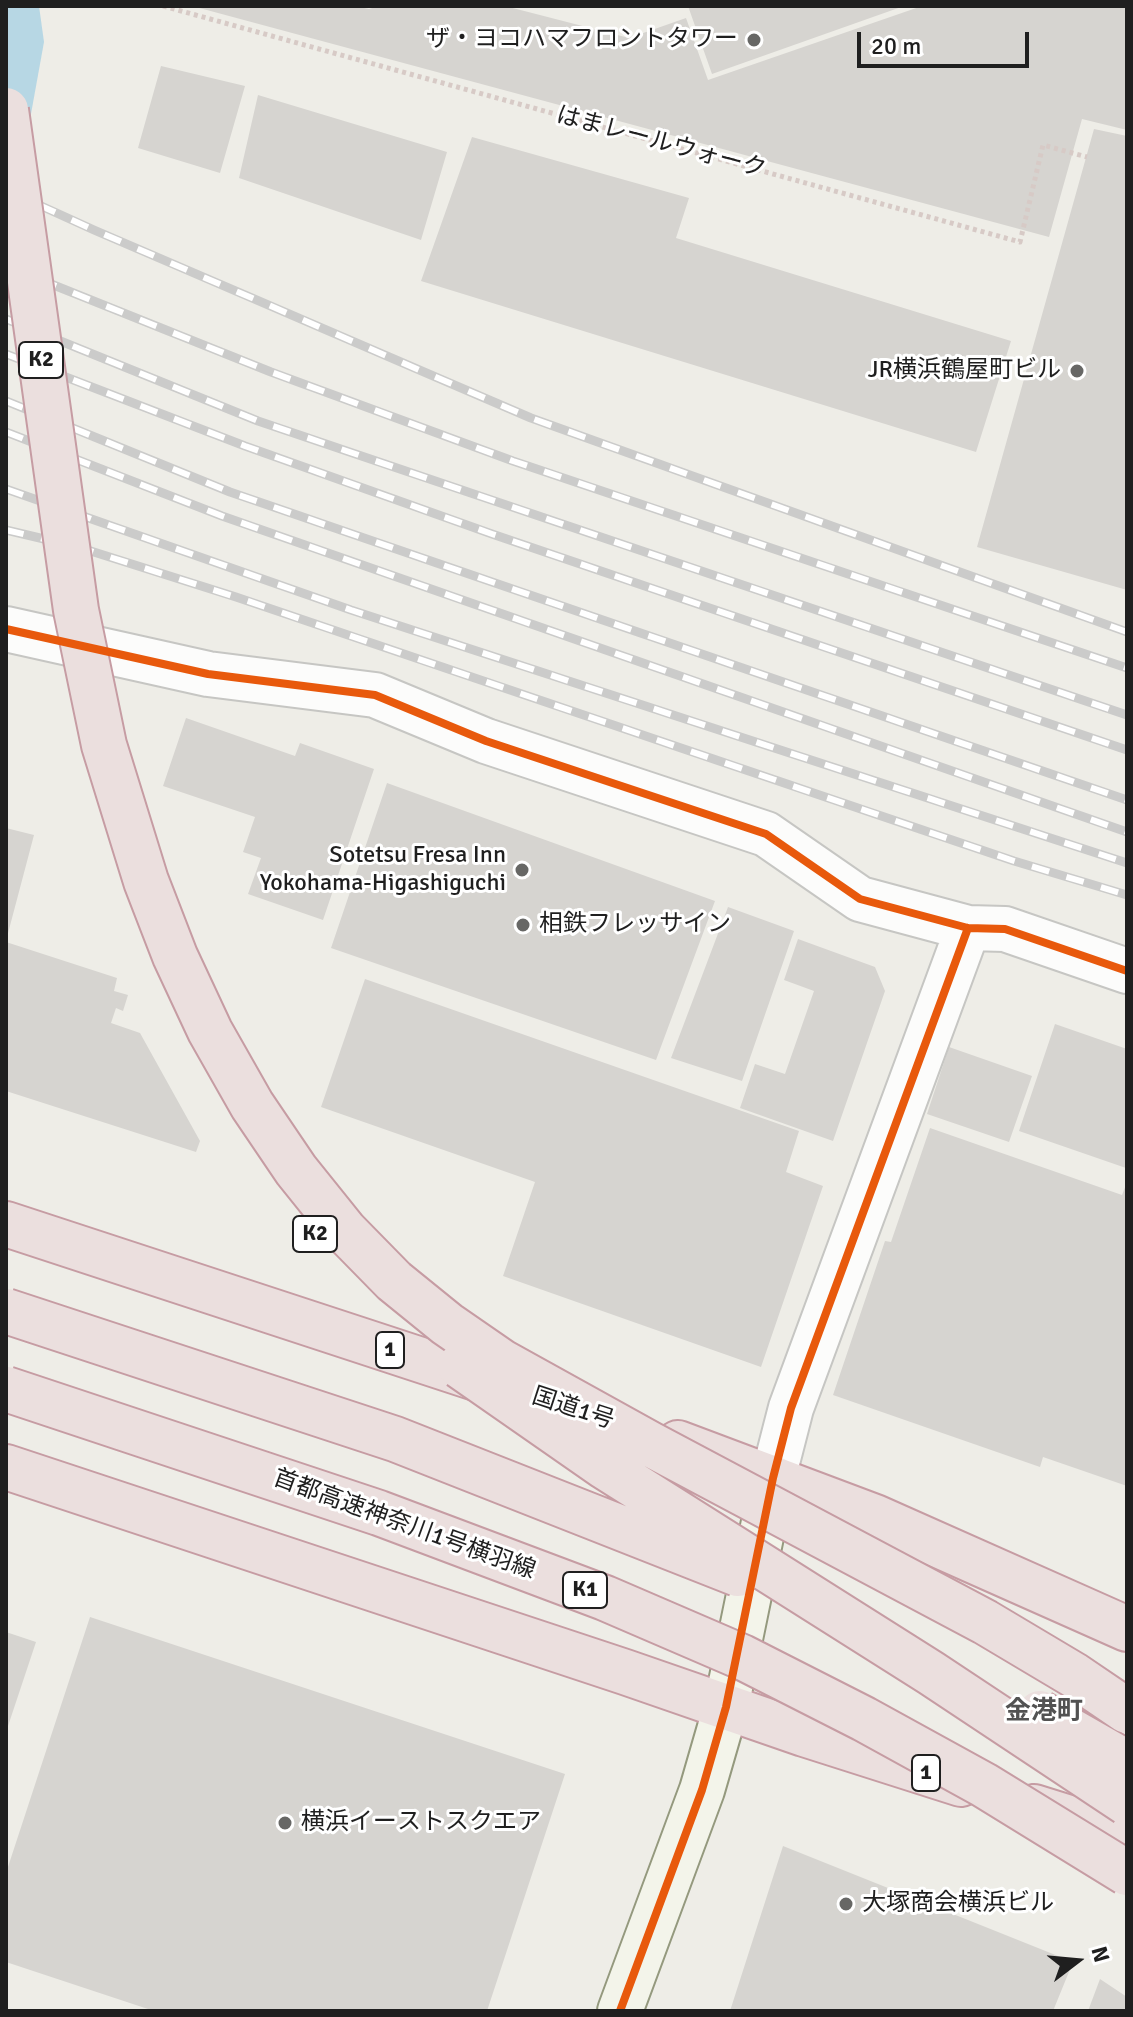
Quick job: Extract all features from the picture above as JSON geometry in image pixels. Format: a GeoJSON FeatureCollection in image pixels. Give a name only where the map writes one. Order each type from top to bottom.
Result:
{"type":"FeatureCollection","features":[{"type":"Feature","properties":{"kind":"highway","name":"K2"},"geometry":{"type":"LineString","coordinates":[[6,110],[76,610],[104,745],[146,881],[175,956],[210,1031],[252,1105],[296,1170],[345,1231],[394,1281],[447,1324],[502,1362],[985,1622],[1127,1711]]}},
{"type":"Feature","properties":{"kind":"highway","name":"K2"},"geometry":{"type":"LineString","coordinates":[[6,305],[46,602],[60,682],[97,821],[152,966],[189,1044],[231,1121],[277,1186],[326,1248],[368,1291],[447,1357],[605,1467],[931,1673],[1127,1803]]}},
{"type":"Feature","properties":{"kind":"highway","name":"国道1号"},"geometry":{"type":"LineString","coordinates":[[6,1224],[682,1445],[875,1517],[1127,1629]]}},
{"type":"Feature","properties":{"kind":"highway"},"geometry":{"type":"LineString","coordinates":[[6,1311],[395,1439],[760,1582],[906,1645],[994,1688],[1127,1763]]}},
{"type":"Feature","properties":{"kind":"highway","name":"首都高速神奈川1号横羽線"},"geometry":{"type":"LineString","coordinates":[[6,1389],[379,1513],[605,1598],[742,1657],[984,1785],[1127,1873]]}},
{"type":"Feature","properties":{"kind":"highway","name":"1"},"geometry":{"type":"LineString","coordinates":[[6,1467],[819,1739],[1127,1836]]}},
{"type":"Feature","properties":{"kind":"street"},"geometry":{"type":"LineString","coordinates":[[6,629],[208,674],[375,695],[486,741],[766,834],[860,899],[968,928],[1005,929],[1127,971]]}},
{"type":"Feature","properties":{"kind":"street"},"geometry":{"type":"LineString","coordinates":[[620,2011],[702,1790],[726,1707],[773,1478],[791,1408],[968,928]]}},
{"type":"Feature","properties":{"kind":"water"},"geometry":{"type":"Polygon","coordinates":[[[6,6],[39,6],[44,42],[6,252],[6,6]]]}},
{"type":"Feature","properties":{"kind":"building"},"geometry":{"type":"Polygon","coordinates":[[[192,6],[355,6],[369,9],[379,6],[505,6],[629,38],[686,18],[708,80],[922,6],[1127,6],[1127,130],[1082,119],[1049,237],[192,6]]]}},
{"type":"Feature","properties":{"kind":"building","name":"ザ・ヨコハマフロントタワー"},"geometry":{"type":"Polygon","coordinates":[[[688,6],[904,6],[712,74],[688,6]]]}},
{"type":"Feature","properties":{"kind":"building"},"geometry":{"type":"Polygon","coordinates":[[[161,66],[245,86],[220,173],[138,148],[161,66]]]}},
{"type":"Feature","properties":{"kind":"building"},"geometry":{"type":"Polygon","coordinates":[[[258,95],[447,152],[421,240],[239,178],[258,95]]]}},
{"type":"Feature","properties":{"kind":"building","name":"JR横浜鶴屋町ビル"},"geometry":{"type":"Polygon","coordinates":[[[1094,129],[1127,136],[1127,590],[977,547],[1094,129]]]}},
{"type":"Feature","properties":{"kind":"building"},"geometry":{"type":"Polygon","coordinates":[[[472,137],[689,198],[676,238],[1011,341],[976,452],[421,281],[472,137]]]}},
{"type":"Feature","properties":{"kind":"building"},"geometry":{"type":"Polygon","coordinates":[[[186,718],[295,756],[300,743],[374,769],[323,920],[248,894],[261,858],[243,852],[255,817],[163,786],[186,718]]]}},
{"type":"Feature","properties":{"kind":"building","name":"相鉄フレッサイン"},"geometry":{"type":"Polygon","coordinates":[[[387,783],[715,901],[656,1060],[331,948],[387,783]]]}},
{"type":"Feature","properties":{"kind":"building"},"geometry":{"type":"Polygon","coordinates":[[[6,828],[34,835],[7,937],[6,937],[6,828]]]}},
{"type":"Feature","properties":{"kind":"building"},"geometry":{"type":"Polygon","coordinates":[[[728,907],[794,931],[742,1081],[671,1058],[728,907]]]}},
{"type":"Feature","properties":{"kind":"building"},"geometry":{"type":"Polygon","coordinates":[[[798,939],[875,967],[885,991],[833,1141],[740,1108],[755,1064],[785,1074],[814,991],[784,980],[798,939]]]}},
{"type":"Feature","properties":{"kind":"building"},"geometry":{"type":"Polygon","coordinates":[[[6,942],[117,978],[114,991],[128,995],[123,1011],[116,1008],[111,1023],[140,1033],[200,1141],[196,1152],[6,1091],[6,942]]]}},
{"type":"Feature","properties":{"kind":"building"},"geometry":{"type":"Polygon","coordinates":[[[365,979],[799,1131],[786,1172],[823,1186],[761,1367],[503,1276],[535,1182],[321,1107],[365,979]]]}},
{"type":"Feature","properties":{"kind":"building"},"geometry":{"type":"Polygon","coordinates":[[[1055,1024],[1127,1049],[1126,1168],[1019,1131],[1055,1024]]]}},
{"type":"Feature","properties":{"kind":"building"},"geometry":{"type":"Polygon","coordinates":[[[949,1047],[1032,1076],[1009,1142],[927,1114],[949,1047]]]}},
{"type":"Feature","properties":{"kind":"building"},"geometry":{"type":"Polygon","coordinates":[[[930,1128],[1122,1195],[1127,1182],[1127,1486],[1043,1457],[1040,1467],[833,1395],[885,1241],[891,1242],[930,1128]]]}},
{"type":"Feature","properties":{"kind":"building","name":"横浜イーストスクエア"},"geometry":{"type":"Polygon","coordinates":[[[90,1617],[565,1774],[487,2011],[154,2011],[6,1962],[6,1873],[90,1617]]]}},
{"type":"Feature","properties":{"kind":"building"},"geometry":{"type":"Polygon","coordinates":[[[6,1632],[36,1642],[7,1729],[6,1728],[6,1632]]]}},
{"type":"Feature","properties":{"kind":"building","name":"大塚商会横浜ビル"},"geometry":{"type":"Polygon","coordinates":[[[783,1846],[1073,1962],[1053,2011],[730,2011],[783,1846]]]}},
{"type":"Feature","properties":{"kind":"building"},"geometry":{"type":"Polygon","coordinates":[[[1100,1979],[1127,1997],[1127,2011],[1088,2011],[1100,1979]]]}},
{"type":"Feature","properties":{"kind":"railway"},"geometry":{"type":"LineString","coordinates":[[6,190],[531,418],[1127,632]]}},
{"type":"Feature","properties":{"kind":"railway"},"geometry":{"type":"LineString","coordinates":[[6,266],[271,372],[513,461],[1127,668]]}},
{"type":"Feature","properties":{"kind":"railway"},"geometry":{"type":"LineString","coordinates":[[6,319],[258,421],[1127,715]]}},
{"type":"Feature","properties":{"kind":"railway"},"geometry":{"type":"LineString","coordinates":[[6,354],[245,446],[492,534],[1127,750]]}},
{"type":"Feature","properties":{"kind":"railway"},"geometry":{"type":"LineString","coordinates":[[6,401],[230,492],[1127,800]]}},
{"type":"Feature","properties":{"kind":"railway"},"geometry":{"type":"LineString","coordinates":[[6,432],[222,516],[1127,832]]}},
{"type":"Feature","properties":{"kind":"railway"},"geometry":{"type":"LineString","coordinates":[[6,489],[351,610],[1127,863]]}},
{"type":"Feature","properties":{"kind":"railway"},"geometry":{"type":"LineString","coordinates":[[6,530],[78,547],[236,597],[1014,861],[1127,895]]}},
{"type":"Feature","properties":{"kind":"cycle path"},"geometry":{"type":"LineString","coordinates":[[6,629],[208,674],[375,695],[486,741],[766,834],[860,899],[968,928],[1005,929],[1127,971]]}},
{"type":"Feature","properties":{"kind":"cycle path"},"geometry":{"type":"LineString","coordinates":[[620,2011],[702,1790],[726,1707],[773,1478],[791,1408],[968,928]]}},
{"type":"Feature","properties":{"kind":"place","name":"ザ・ヨコハマフロントタワー"},"geometry":{"type":"Point","coordinates":[754,40]}},
{"type":"Feature","properties":{"kind":"place","name":"JR横浜鶴屋町ビル"},"geometry":{"type":"Point","coordinates":[1077,371]}},
{"type":"Feature","properties":{"kind":"place","name":"Sotetsu Fresa Inn Yokohama-Higashiguchi"},"geometry":{"type":"Point","coordinates":[522,870]}},
{"type":"Feature","properties":{"kind":"place","name":"相鉄フレッサイン"},"geometry":{"type":"Point","coordinates":[523,925]}},
{"type":"Feature","properties":{"kind":"place","name":"横浜イーストスクエア"},"geometry":{"type":"Point","coordinates":[285,1823]}},
{"type":"Feature","properties":{"kind":"place","name":"大塚商会横浜ビル"},"geometry":{"type":"Point","coordinates":[846,1904]}},
{"type":"Feature","properties":{"kind":"district","name":"金港町"},"geometry":{"type":"Point","coordinates":[1044,1712]}}]}
